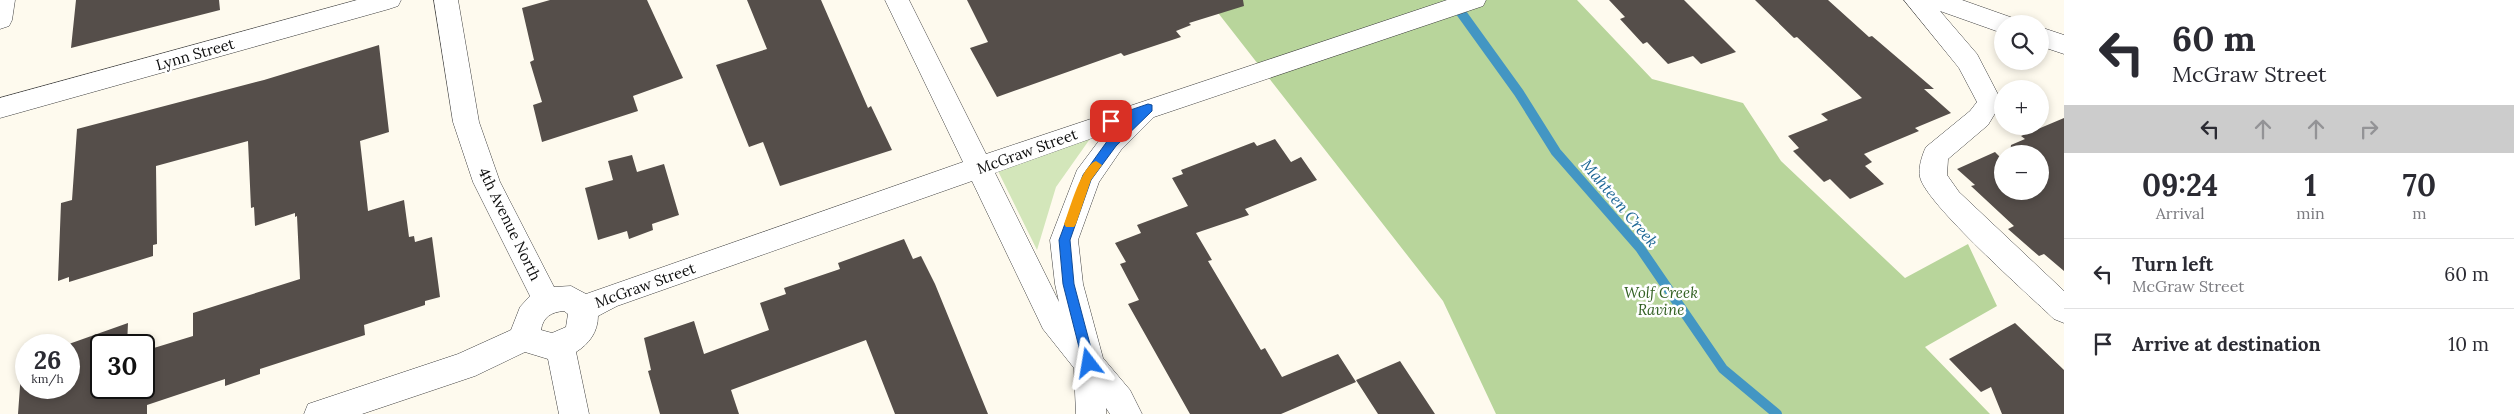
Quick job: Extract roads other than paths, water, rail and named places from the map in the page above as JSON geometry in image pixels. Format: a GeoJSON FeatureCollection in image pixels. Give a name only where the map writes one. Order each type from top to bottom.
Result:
{"type":"FeatureCollection","features":[{"type":"Feature","properties":{"kind":"street"},"geometry":{"type":"LineString","coordinates":[[0,20],[2,0]]}},
{"type":"Feature","properties":{"kind":"street","name":"Lynn Street"},"geometry":{"type":"LineString","coordinates":[[0,108],[389,0]]}},
{"type":"Feature","properties":{"kind":"street","name":"4th Avenue North"},"geometry":{"type":"LineString","coordinates":[[446,0],[466,122],[487,182],[547,301]]}},
{"type":"Feature","properties":{"kind":"street"},"geometry":{"type":"LineString","coordinates":[[897,0],[1053,320],[1119,400],[1127,414]]}},
{"type":"Feature","properties":{"kind":"street","name":"McGraw Street"},"geometry":{"type":"LineString","coordinates":[[583,309],[607,297],[1148,108],[1474,0]]}},
{"type":"Feature","properties":{"kind":"street"},"geometry":{"type":"LineString","coordinates":[[1916,0],[1968,60],[1985,87],[1990,103],[1979,118],[1935,155],[1933,177],[1949,200],[2064,310]]}},
{"type":"Feature","properties":{"kind":"street"},"geometry":{"type":"LineString","coordinates":[[1935,0],[1994,21]]}},
{"type":"Feature","properties":{"kind":"street"},"geometry":{"type":"LineString","coordinates":[[2049,39],[2064,44]]}},
{"type":"Feature","properties":{"kind":"street"},"geometry":{"type":"LineString","coordinates":[[1091,414],[1089,363],[1068,284],[1064,240],[1086,178],[1112,143],[1148,108]]}},
{"type":"Feature","properties":{"kind":"street"},"geometry":{"type":"LineString","coordinates":[[563,298],[571,299],[583,309],[584,316],[579,332],[572,339],[560,345],[543,347],[535,344],[528,337],[527,323],[530,314],[547,301],[563,298]]}},
{"type":"Feature","properties":{"kind":"street"},"geometry":{"type":"LineString","coordinates":[[319,414],[464,366],[528,337]]}},
{"type":"Feature","properties":{"kind":"street"},"geometry":{"type":"LineString","coordinates":[[560,345],[574,414]]}},
{"type":"Feature","properties":{"kind":"waterway","name":"Mahteen Creek"},"geometry":{"type":"LineString","coordinates":[[1452,0],[1519,93],[1556,152],[1640,248],[1723,369],[1777,414]]}},
{"type":"Feature","properties":{"kind":"park label","name":"Wolf Creek Ravine"},"geometry":{"type":"Point","coordinates":[1661,300]}}]}
